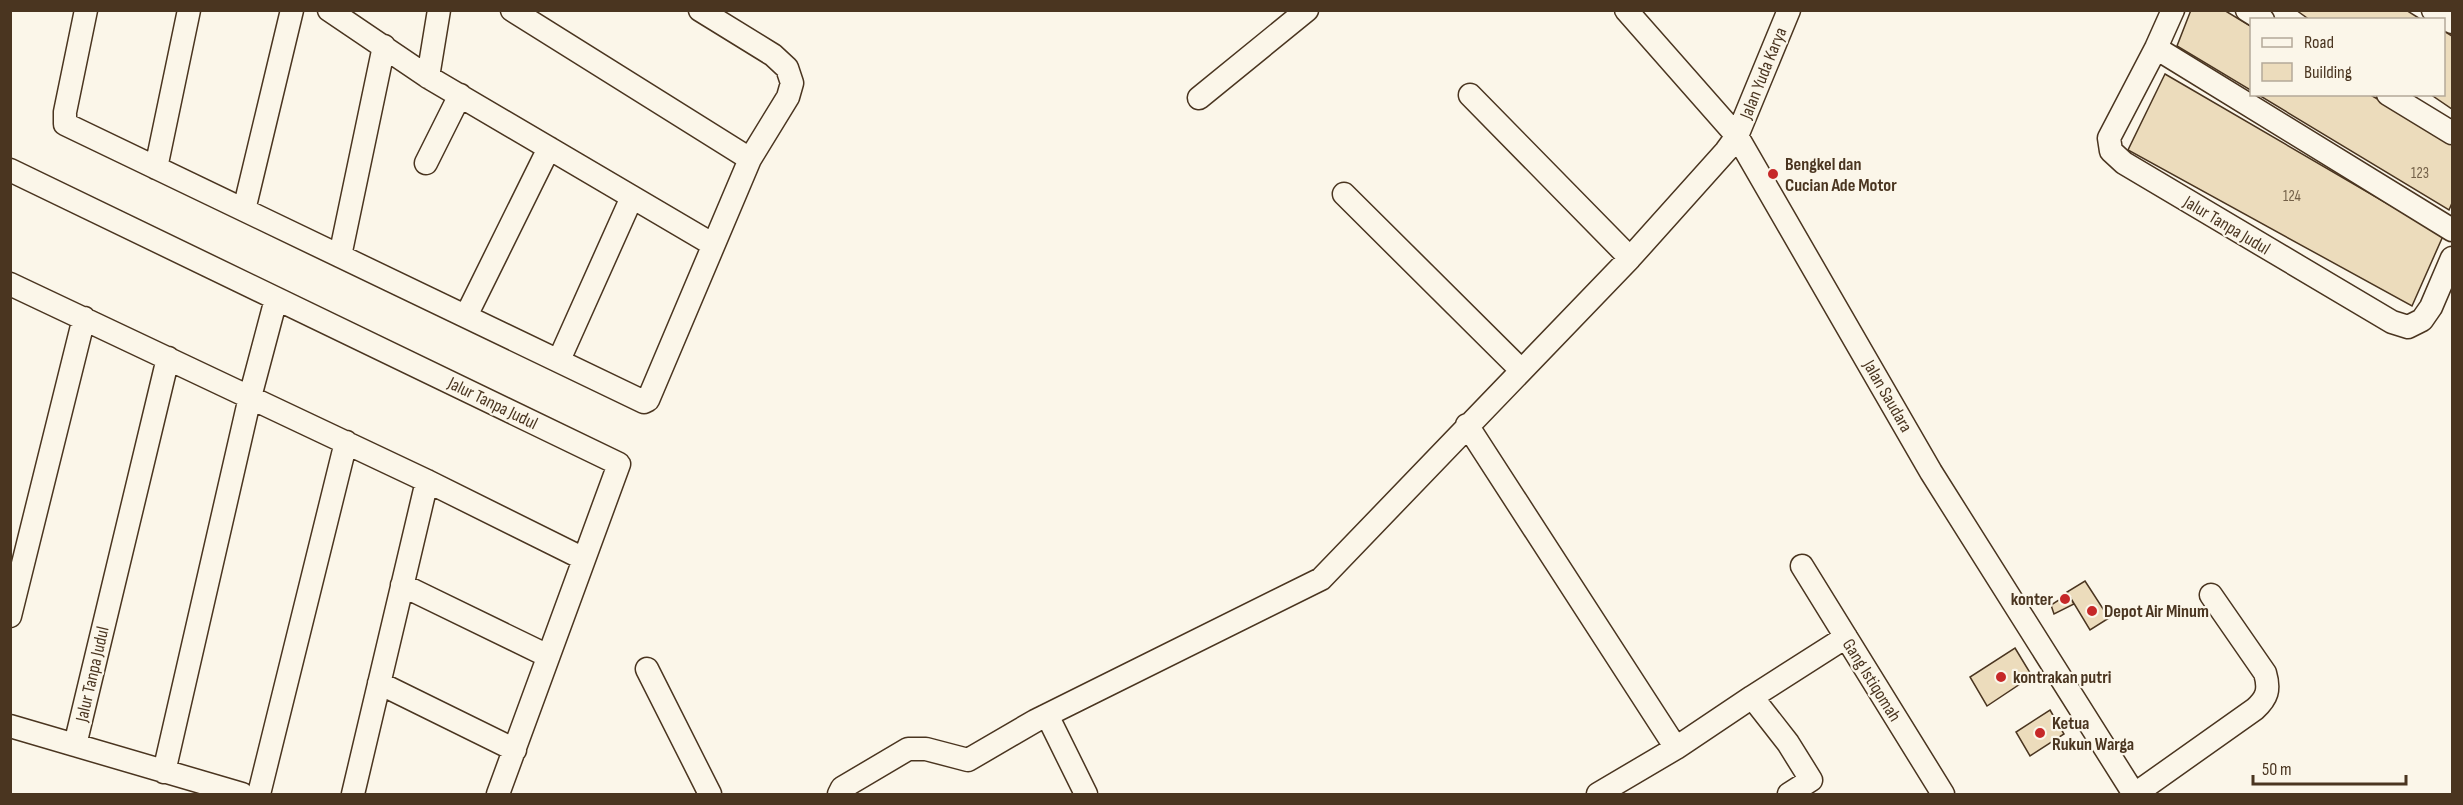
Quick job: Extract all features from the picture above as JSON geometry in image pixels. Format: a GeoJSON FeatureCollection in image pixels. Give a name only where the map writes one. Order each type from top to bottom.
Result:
{"type":"FeatureCollection","features":[{"type":"Feature","properties":{"kind":"street"},"geometry":{"type":"LineString","coordinates":[[86,10],[64,123],[559,360],[640,402],[645,402],[750,159],[788,98],[792,83],[787,68],[773,55],[700,10]]}},
{"type":"Feature","properties":{"kind":"street"},"geometry":{"type":"LineString","coordinates":[[156,168],[189,10]]}},
{"type":"Feature","properties":{"kind":"street"},"geometry":{"type":"LineString","coordinates":[[244,210],[292,10]]}},
{"type":"Feature","properties":{"kind":"street"},"geometry":{"type":"LineString","coordinates":[[329,10],[428,77],[712,244]]}},
{"type":"Feature","properties":{"kind":"street"},"geometry":{"type":"LineString","coordinates":[[428,77],[439,10]]}},
{"type":"Feature","properties":{"kind":"street"},"geometry":{"type":"LineString","coordinates":[[512,10],[750,159]]}},
{"type":"Feature","properties":{"kind":"street"},"geometry":{"type":"LineString","coordinates":[[1199,98],[1307,10]]}},
{"type":"Feature","properties":{"kind":"street","name":"Jalan Saudara"},"geometry":{"type":"LineString","coordinates":[[1626,10],[1737,136],[1931,472],[2135,795]]}},
{"type":"Feature","properties":{"kind":"street","name":"Jalan Yuda Karya"},"geometry":{"type":"LineString","coordinates":[[839,795],[842,788],[908,749],[926,749],[968,760],[1047,715],[1322,579],[1467,425],[1630,258],[1737,136],[1788,10]]}},
{"type":"Feature","properties":{"kind":"street","name":"Jalur Tanpa Judul"},"geometry":{"type":"LineString","coordinates":[[2173,10],[2109,138],[2112,151],[2124,163],[2392,322],[2408,327],[2422,320],[2431,307],[2452,258]]}},
{"type":"Feature","properties":{"kind":"street"},"geometry":{"type":"LineString","coordinates":[[2433,10],[2452,22]]}},
{"type":"Feature","properties":{"kind":"street"},"geometry":{"type":"LineString","coordinates":[[340,256],[384,46]]}},
{"type":"Feature","properties":{"kind":"street"},"geometry":{"type":"LineString","coordinates":[[2156,48],[2452,230]]}},
{"type":"Feature","properties":{"kind":"street"},"geometry":{"type":"LineString","coordinates":[[426,163],[460,95]]}},
{"type":"Feature","properties":{"kind":"street"},"geometry":{"type":"LineString","coordinates":[[1470,96],[1630,258]]}},
{"type":"Feature","properties":{"kind":"street"},"geometry":{"type":"LineString","coordinates":[[2391,96],[2452,133]]}},
{"type":"Feature","properties":{"kind":"street"},"geometry":{"type":"LineString","coordinates":[[466,316],[549,148]]}},
{"type":"Feature","properties":{"kind":"street","name":"Jalur Tanpa Judul"},"geometry":{"type":"LineString","coordinates":[[10,170],[619,464],[582,558],[498,795]]}},
{"type":"Feature","properties":{"kind":"street"},"geometry":{"type":"LineString","coordinates":[[1344,194],[1521,370]]}},
{"type":"Feature","properties":{"kind":"street"},"geometry":{"type":"LineString","coordinates":[[559,360],[632,197]]}},
{"type":"Feature","properties":{"kind":"street"},"geometry":{"type":"LineString","coordinates":[[10,284],[346,442],[582,558]]}},
{"type":"Feature","properties":{"kind":"street"},"geometry":{"type":"LineString","coordinates":[[164,772],[250,397],[276,299]]}},
{"type":"Feature","properties":{"kind":"street"},"geometry":{"type":"LineString","coordinates":[[10,616],[84,318]]}},
{"type":"Feature","properties":{"kind":"street","name":"Jalur Tanpa Judul"},"geometry":{"type":"LineString","coordinates":[[75,745],[168,358]]}},
{"type":"Feature","properties":{"kind":"street"},"geometry":{"type":"LineString","coordinates":[[1467,425],[1676,748]]}},
{"type":"Feature","properties":{"kind":"street"},"geometry":{"type":"LineString","coordinates":[[259,795],[346,442]]}},
{"type":"Feature","properties":{"kind":"street"},"geometry":{"type":"LineString","coordinates":[[353,795],[427,481]]}},
{"type":"Feature","properties":{"kind":"street","name":"Gang Istiqomah"},"geometry":{"type":"LineString","coordinates":[[1802,566],[1943,795]]}},
{"type":"Feature","properties":{"kind":"street"},"geometry":{"type":"LineString","coordinates":[[402,585],[548,656]]}},
{"type":"Feature","properties":{"kind":"street"},"geometry":{"type":"LineString","coordinates":[[2135,795],[2265,700],[2269,687],[2265,674],[2211,595]]}},
{"type":"Feature","properties":{"kind":"street"},"geometry":{"type":"LineString","coordinates":[[1598,795],[1676,748],[1846,638]]}},
{"type":"Feature","properties":{"kind":"street"},"geometry":{"type":"LineString","coordinates":[[647,669],[710,795]]}},
{"type":"Feature","properties":{"kind":"street"},"geometry":{"type":"LineString","coordinates":[[379,683],[515,750]]}},
{"type":"Feature","properties":{"kind":"street"},"geometry":{"type":"LineString","coordinates":[[1752,697],[1788,743],[1811,780],[1789,795]]}},
{"type":"Feature","properties":{"kind":"street"},"geometry":{"type":"LineString","coordinates":[[1047,715],[1086,795]]}},
{"type":"Feature","properties":{"kind":"street","name":"Jalur Tanpa Judul"},"geometry":{"type":"LineString","coordinates":[[10,726],[242,795]]}},
{"type":"Feature","properties":{"kind":"building"},"geometry":{"type":"Polygon","coordinates":[[[2191,10],[2224,10],[2250,26],[2250,90],[2177,46],[2191,10]]]}},
{"type":"Feature","properties":{"kind":"building"},"geometry":{"type":"Polygon","coordinates":[[[2296,10],[2406,10],[2419,18],[2307,18],[2296,10]]]}},
{"type":"Feature","properties":{"kind":"building"},"geometry":{"type":"Polygon","coordinates":[[[2445,32],[2452,36],[2452,109],[2433,96],[2445,96],[2445,32]]]}},
{"type":"Feature","properties":{"kind":"building"},"geometry":{"type":"Polygon","coordinates":[[[2165,74],[2443,236],[2412,306],[2128,150],[2165,74]]]}},
{"type":"Feature","properties":{"kind":"building"},"geometry":{"type":"Polygon","coordinates":[[[2260,96],[2372,96],[2452,143],[2452,203],[2449,210],[2260,96]]]}},
{"type":"Feature","properties":{"kind":"building","name":"Depot Air Minum"},"geometry":{"type":"Polygon","coordinates":[[[2085,581],[2109,618],[2090,630],[2067,592],[2085,581]]]}},
{"type":"Feature","properties":{"kind":"building","name":"konter"},"geometry":{"type":"Polygon","coordinates":[[[2068,594],[2074,604],[2054,614],[2051,605],[2068,594]]]}},
{"type":"Feature","properties":{"kind":"building","name":"kontrakan putri"},"geometry":{"type":"Polygon","coordinates":[[[2015,648],[2032,676],[1987,706],[1970,677],[2015,648]]]}},
{"type":"Feature","properties":{"kind":"building","name":"Ketua Rukun Warga"},"geometry":{"type":"Polygon","coordinates":[[[2050,710],[2064,734],[2030,756],[2016,732],[2050,710]]]}},
{"type":"Feature","properties":{"kind":"place","name":"Bengkel dan Cucian Ade Motor"},"geometry":{"type":"Point","coordinates":[1773,174]}},
{"type":"Feature","properties":{"kind":"place","name":"konter"},"geometry":{"type":"Point","coordinates":[2065,599]}},
{"type":"Feature","properties":{"kind":"place","name":"Depot Air Minum"},"geometry":{"type":"Point","coordinates":[2092,611]}},
{"type":"Feature","properties":{"kind":"place","name":"kontrakan putri"},"geometry":{"type":"Point","coordinates":[2001,677]}},
{"type":"Feature","properties":{"kind":"place","name":"Ketua Rukun Warga"},"geometry":{"type":"Point","coordinates":[2040,733]}}]}
